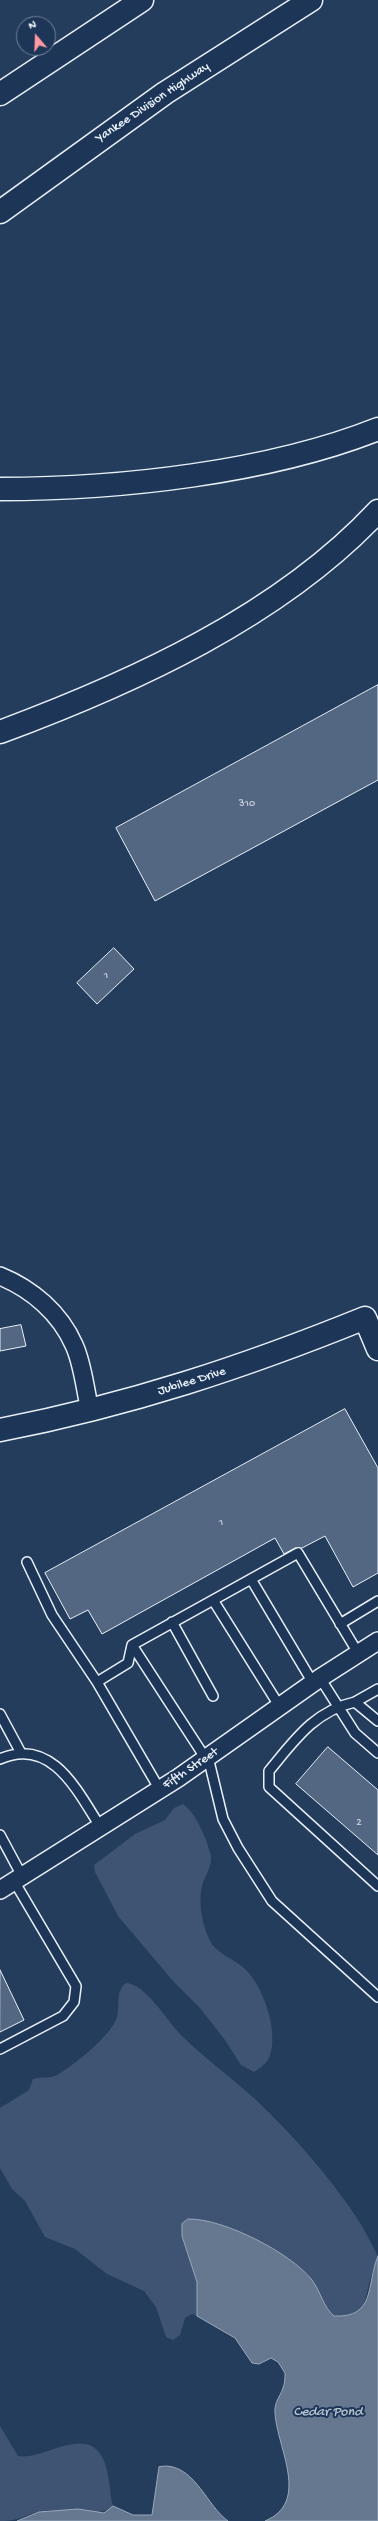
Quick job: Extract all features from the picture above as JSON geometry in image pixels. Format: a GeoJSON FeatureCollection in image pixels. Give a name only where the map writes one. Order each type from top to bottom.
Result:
{"type":"FeatureCollection","features":[{"type":"Feature","properties":{"kind":"main road"},"geometry":{"type":"LineString","coordinates":[[0,94],[142,0]]}},
{"type":"Feature","properties":{"kind":"main road","name":"Yankee Division Highway"},"geometry":{"type":"LineString","coordinates":[[0,212],[165,93],[311,0]]}},
{"type":"Feature","properties":{"kind":"main road"},"geometry":{"type":"LineString","coordinates":[[0,489],[96,486],[172,477],[244,465],[331,444],[378,429]]}},
{"type":"Feature","properties":{"kind":"main road"},"geometry":{"type":"LineString","coordinates":[[0,732],[124,681],[228,626],[312,570],[378,511]]}},
{"type":"Feature","properties":{"kind":"main road"},"geometry":{"type":"LineString","coordinates":[[372,1315],[378,1349]]}},
{"type":"Feature","properties":{"kind":"main road","name":"Jubilee Drive"},"geometry":{"type":"LineString","coordinates":[[0,1430],[90,1410],[214,1376],[372,1315]]}},
{"type":"Feature","properties":{"kind":"street"},"geometry":{"type":"LineString","coordinates":[[0,1276],[39,1299],[55,1315],[74,1345],[90,1410]]}},
{"type":"Feature","properties":{"kind":"street","name":"Fifth Street"},"geometry":{"type":"LineString","coordinates":[[12,1882],[160,1790],[317,1681],[378,1641]]}},
{"type":"Feature","properties":{"kind":"lane"},"geometry":{"type":"LineString","coordinates":[[97,1682],[128,1663],[132,1645],[298,1553],[358,1654]]}},
{"type":"Feature","properties":{"kind":"lane"},"geometry":{"type":"LineString","coordinates":[[27,1562],[52,1615],[97,1682],[160,1790]]}},
{"type":"Feature","properties":{"kind":"lane"},"geometry":{"type":"LineString","coordinates":[[251,1579],[317,1681],[337,1706],[355,1733],[378,1753]]}},
{"type":"Feature","properties":{"kind":"lane"},"geometry":{"type":"LineString","coordinates":[[213,1600],[280,1707]]}},
{"type":"Feature","properties":{"kind":"lane"},"geometry":{"type":"LineString","coordinates":[[340,1624],[378,1601]]}},
{"type":"Feature","properties":{"kind":"lane"},"geometry":{"type":"LineString","coordinates":[[172,1622],[213,1696]]}},
{"type":"Feature","properties":{"kind":"lane"},"geometry":{"type":"LineString","coordinates":[[132,1645],[207,1758],[223,1819],[238,1848],[272,1901],[378,1997]]}},
{"type":"Feature","properties":{"kind":"lane"},"geometry":{"type":"LineString","coordinates":[[378,1689],[355,1702],[337,1706],[307,1727],[269,1771],[269,1787],[378,1886]]}},
{"type":"Feature","properties":{"kind":"lane"},"geometry":{"type":"LineString","coordinates":[[355,1702],[378,1721]]}},
{"type":"Feature","properties":{"kind":"lane"},"geometry":{"type":"LineString","coordinates":[[0,1714],[22,1753]]}},
{"type":"Feature","properties":{"kind":"lane"},"geometry":{"type":"LineString","coordinates":[[0,1759],[22,1753],[36,1754],[56,1764],[78,1791],[101,1828]]}},
{"type":"Feature","properties":{"kind":"lane"},"geometry":{"type":"LineString","coordinates":[[0,1835],[12,1882],[76,1986],[74,2002],[63,2016],[0,2049]]}},
{"type":"Feature","properties":{"kind":"shaded area"},"geometry":{"type":"Polygon","coordinates":[[[183,1804],[188,1808],[201,1828],[211,1857],[202,1886],[200,1899],[204,1926],[209,1939],[216,1948],[244,1968],[251,1976],[263,1997],[268,2010],[271,2023],[272,2048],[268,2060],[263,2066],[254,2072],[241,2065],[225,2040],[199,2007],[173,1981],[118,1916],[95,1872],[94,1865],[135,1834],[165,1820],[174,1808],[183,1804]]]}},
{"type":"Feature","properties":{"kind":"shaded area"},"geometry":{"type":"Polygon","coordinates":[[[126,1983],[134,1985],[148,1996],[181,2035],[246,2091],[269,2113],[310,2157],[348,2205],[362,2225],[378,2256],[364,2303],[358,2312],[352,2315],[334,2316],[326,2307],[308,2275],[298,2267],[267,2246],[234,2231],[199,2219],[182,2236],[197,2282],[197,2316],[192,2314],[185,2318],[180,2335],[173,2340],[166,2337],[156,2307],[144,2291],[107,2274],[75,2249],[45,2237],[25,2201],[12,2189],[0,2168],[0,2108],[29,2090],[33,2079],[55,2076],[71,2066],[100,2041],[114,2024],[118,2013],[120,1990],[126,1983]]]}},
{"type":"Feature","properties":{"kind":"shaded area"},"geometry":{"type":"Polygon","coordinates":[[[0,2426],[18,2456],[29,2456],[77,2444],[87,2444],[97,2450],[106,2467],[113,2506],[96,2512],[48,2511],[33,2513],[13,2520],[0,2521],[0,2426]]]}},
{"type":"Feature","properties":{"kind":"water","name":"Cedar Pond"},"geometry":{"type":"Polygon","coordinates":[[[188,2219],[203,2220],[237,2231],[255,2239],[289,2259],[312,2280],[327,2308],[334,2316],[347,2315],[357,2312],[363,2306],[370,2288],[374,2267],[378,2256],[378,2521],[265,2521],[279,2512],[286,2501],[289,2488],[288,2473],[275,2413],[276,2403],[284,2384],[285,2373],[278,2362],[271,2358],[259,2364],[252,2363],[235,2338],[197,2316],[197,2282],[182,2236],[182,2224],[188,2219]]]}},
{"type":"Feature","properties":{"kind":"water"},"geometry":{"type":"Polygon","coordinates":[[[167,2466],[177,2468],[194,2480],[214,2506],[228,2521],[17,2521],[39,2512],[78,2509],[104,2513],[113,2506],[133,2515],[152,2515],[159,2467],[167,2466]]]}},
{"type":"Feature","properties":{"kind":"building"},"geometry":{"type":"Polygon","coordinates":[[[378,685],[378,780],[155,901],[116,828],[378,685]]]}},
{"type":"Feature","properties":{"kind":"building"},"geometry":{"type":"Polygon","coordinates":[[[114,948],[134,969],[97,1004],[77,983],[114,948]]]}},
{"type":"Feature","properties":{"kind":"building"},"geometry":{"type":"Polygon","coordinates":[[[21,1325],[26,1346],[0,1351],[0,1329],[21,1325]]]}},
{"type":"Feature","properties":{"kind":"building"},"geometry":{"type":"Polygon","coordinates":[[[345,1409],[378,1468],[378,1573],[353,1587],[325,1536],[302,1548],[295,1548],[284,1554],[275,1538],[102,1634],[88,1610],[70,1619],[45,1573],[345,1409]]]}},
{"type":"Feature","properties":{"kind":"building"},"geometry":{"type":"Polygon","coordinates":[[[328,1747],[378,1790],[378,1855],[296,1784],[328,1747]]]}},
{"type":"Feature","properties":{"kind":"building"},"geometry":{"type":"Polygon","coordinates":[[[0,1970],[24,2020],[0,2032],[0,1970]]]}}]}
